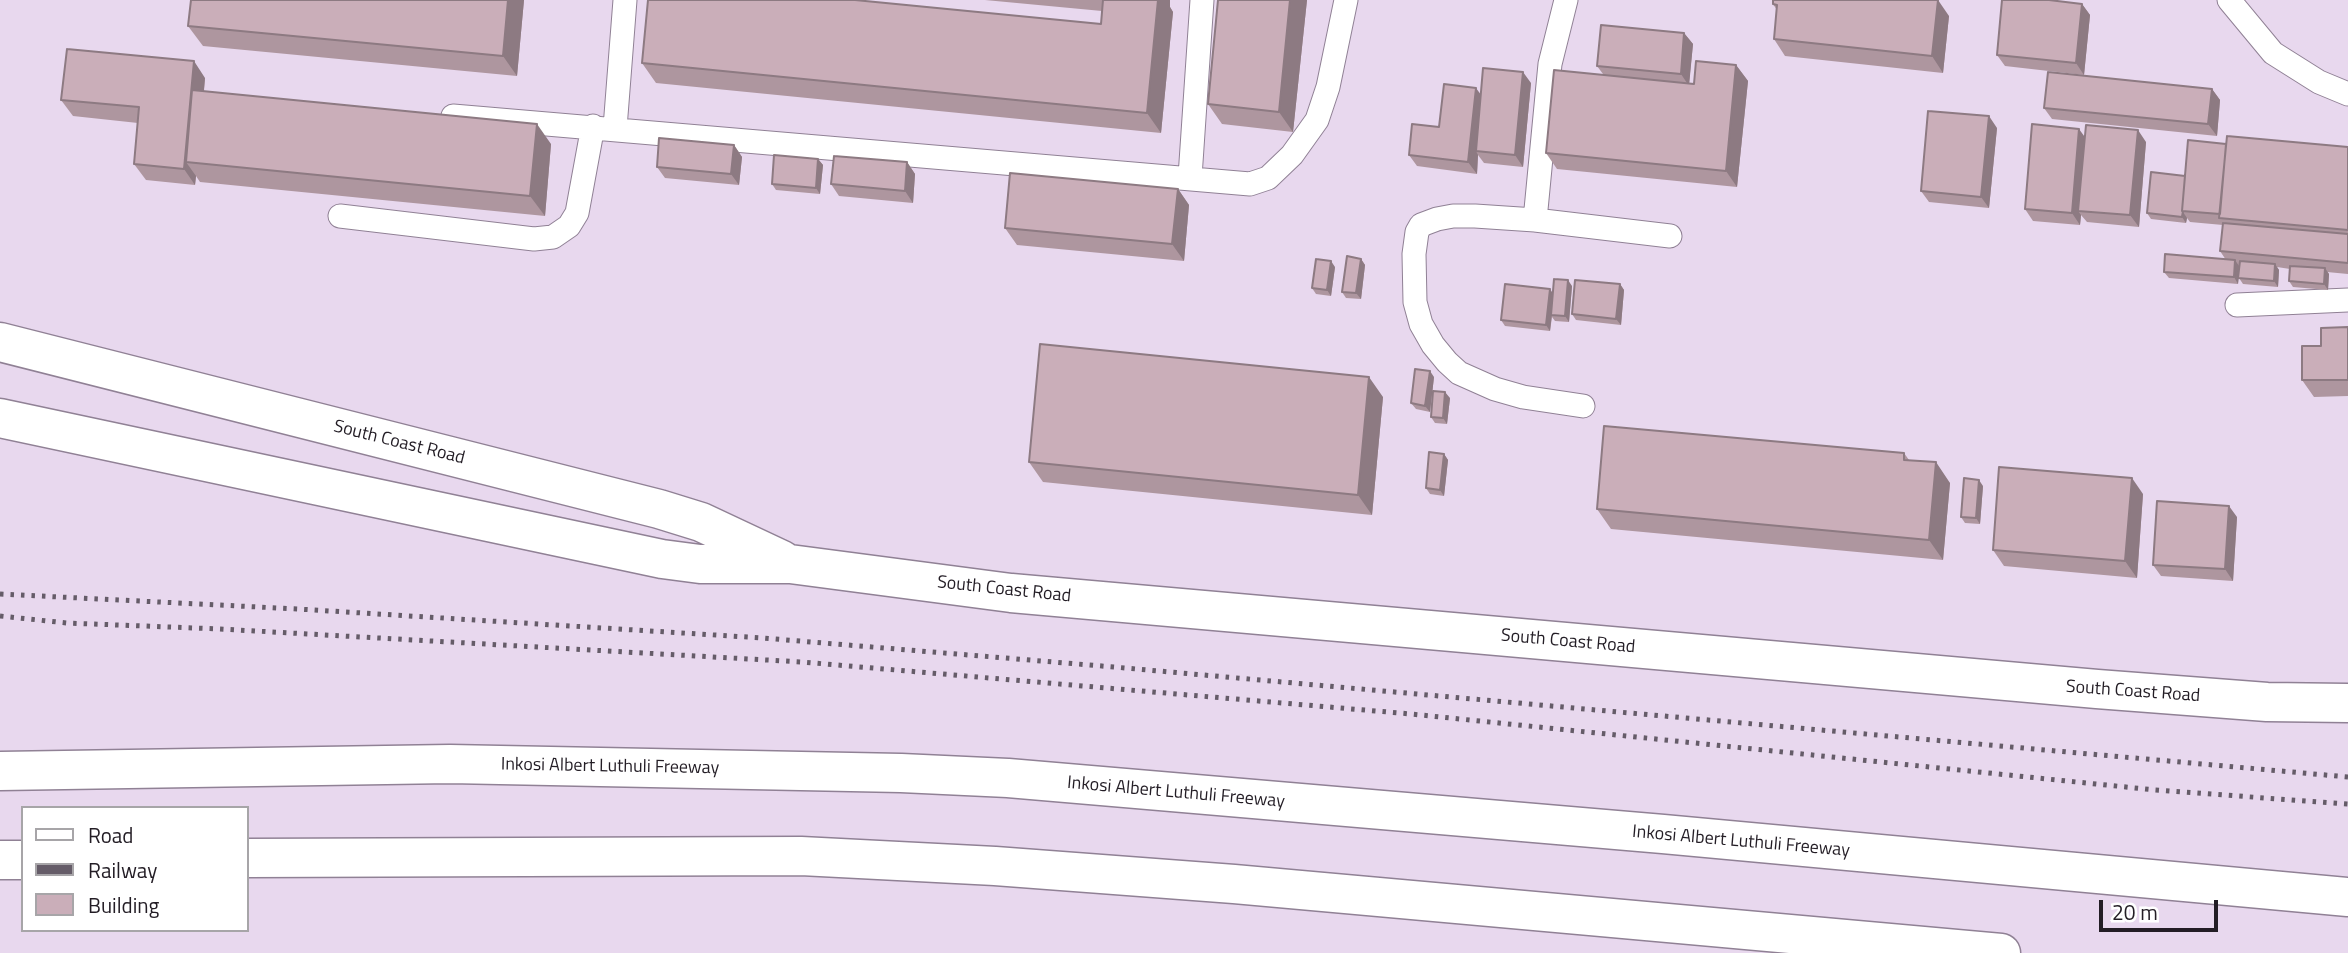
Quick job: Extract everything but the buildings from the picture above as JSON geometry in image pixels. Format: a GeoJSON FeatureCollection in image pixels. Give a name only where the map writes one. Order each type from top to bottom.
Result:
{"type":"FeatureCollection","features":[{"type":"Feature","properties":{"kind":"main road","name":"South Coast Road"},"geometry":{"type":"LineString","coordinates":[[0,342],[659,509],[701,522],[790,564]]}},
{"type":"Feature","properties":{"kind":"main road","name":"South Coast Road"},"geometry":{"type":"LineString","coordinates":[[0,418],[662,559],[700,564],[790,564],[1011,593],[2097,690],[2267,702],[2348,703]]}},
{"type":"Feature","properties":{"kind":"main road","name":"Inkosi Albert Luthuli Freeway"},"geometry":{"type":"LineString","coordinates":[[0,771],[450,764],[901,773],[1008,778],[1663,834],[2348,897]]}},
{"type":"Feature","properties":{"kind":"main road"},"geometry":{"type":"LineString","coordinates":[[248,858],[801,856],[995,866],[1234,884],[2001,953]]}},
{"type":"Feature","properties":{"kind":"main road"},"geometry":{"type":"LineString","coordinates":[[0,860],[21,860]]}},
{"type":"Feature","properties":{"kind":"lane"},"geometry":{"type":"LineString","coordinates":[[340,216],[534,239],[553,237],[569,226],[577,213],[604,127],[625,0]]}},
{"type":"Feature","properties":{"kind":"lane"},"geometry":{"type":"LineString","coordinates":[[1189,177],[1202,0]]}},
{"type":"Feature","properties":{"kind":"lane"},"geometry":{"type":"LineString","coordinates":[[438,114],[1254,183],[1268,178],[1292,155],[1317,120],[1328,87],[1346,0]]}},
{"type":"Feature","properties":{"kind":"lane"},"geometry":{"type":"LineString","coordinates":[[1535,220],[1550,64],[1566,0]]}},
{"type":"Feature","properties":{"kind":"lane"},"geometry":{"type":"LineString","coordinates":[[2229,0],[2280,58],[2319,82],[2348,94]]}},
{"type":"Feature","properties":{"kind":"lane"},"geometry":{"type":"LineString","coordinates":[[1583,406],[1523,397],[1495,389],[1459,373],[1447,362],[1421,324],[1415,302],[1417,232],[1421,225],[1453,216],[1535,220],[1670,236]]}},
{"type":"Feature","properties":{"kind":"lane"},"geometry":{"type":"LineString","coordinates":[[2236,305],[2348,300]]}},
{"type":"Feature","properties":{"kind":"railway"},"geometry":{"type":"LineString","coordinates":[[0,594],[298,609],[763,638],[2348,777]]}},
{"type":"Feature","properties":{"kind":"railway"},"geometry":{"type":"LineString","coordinates":[[0,616],[67,623],[220,629],[802,662],[1411,714],[2155,790],[2348,804]]}}]}
